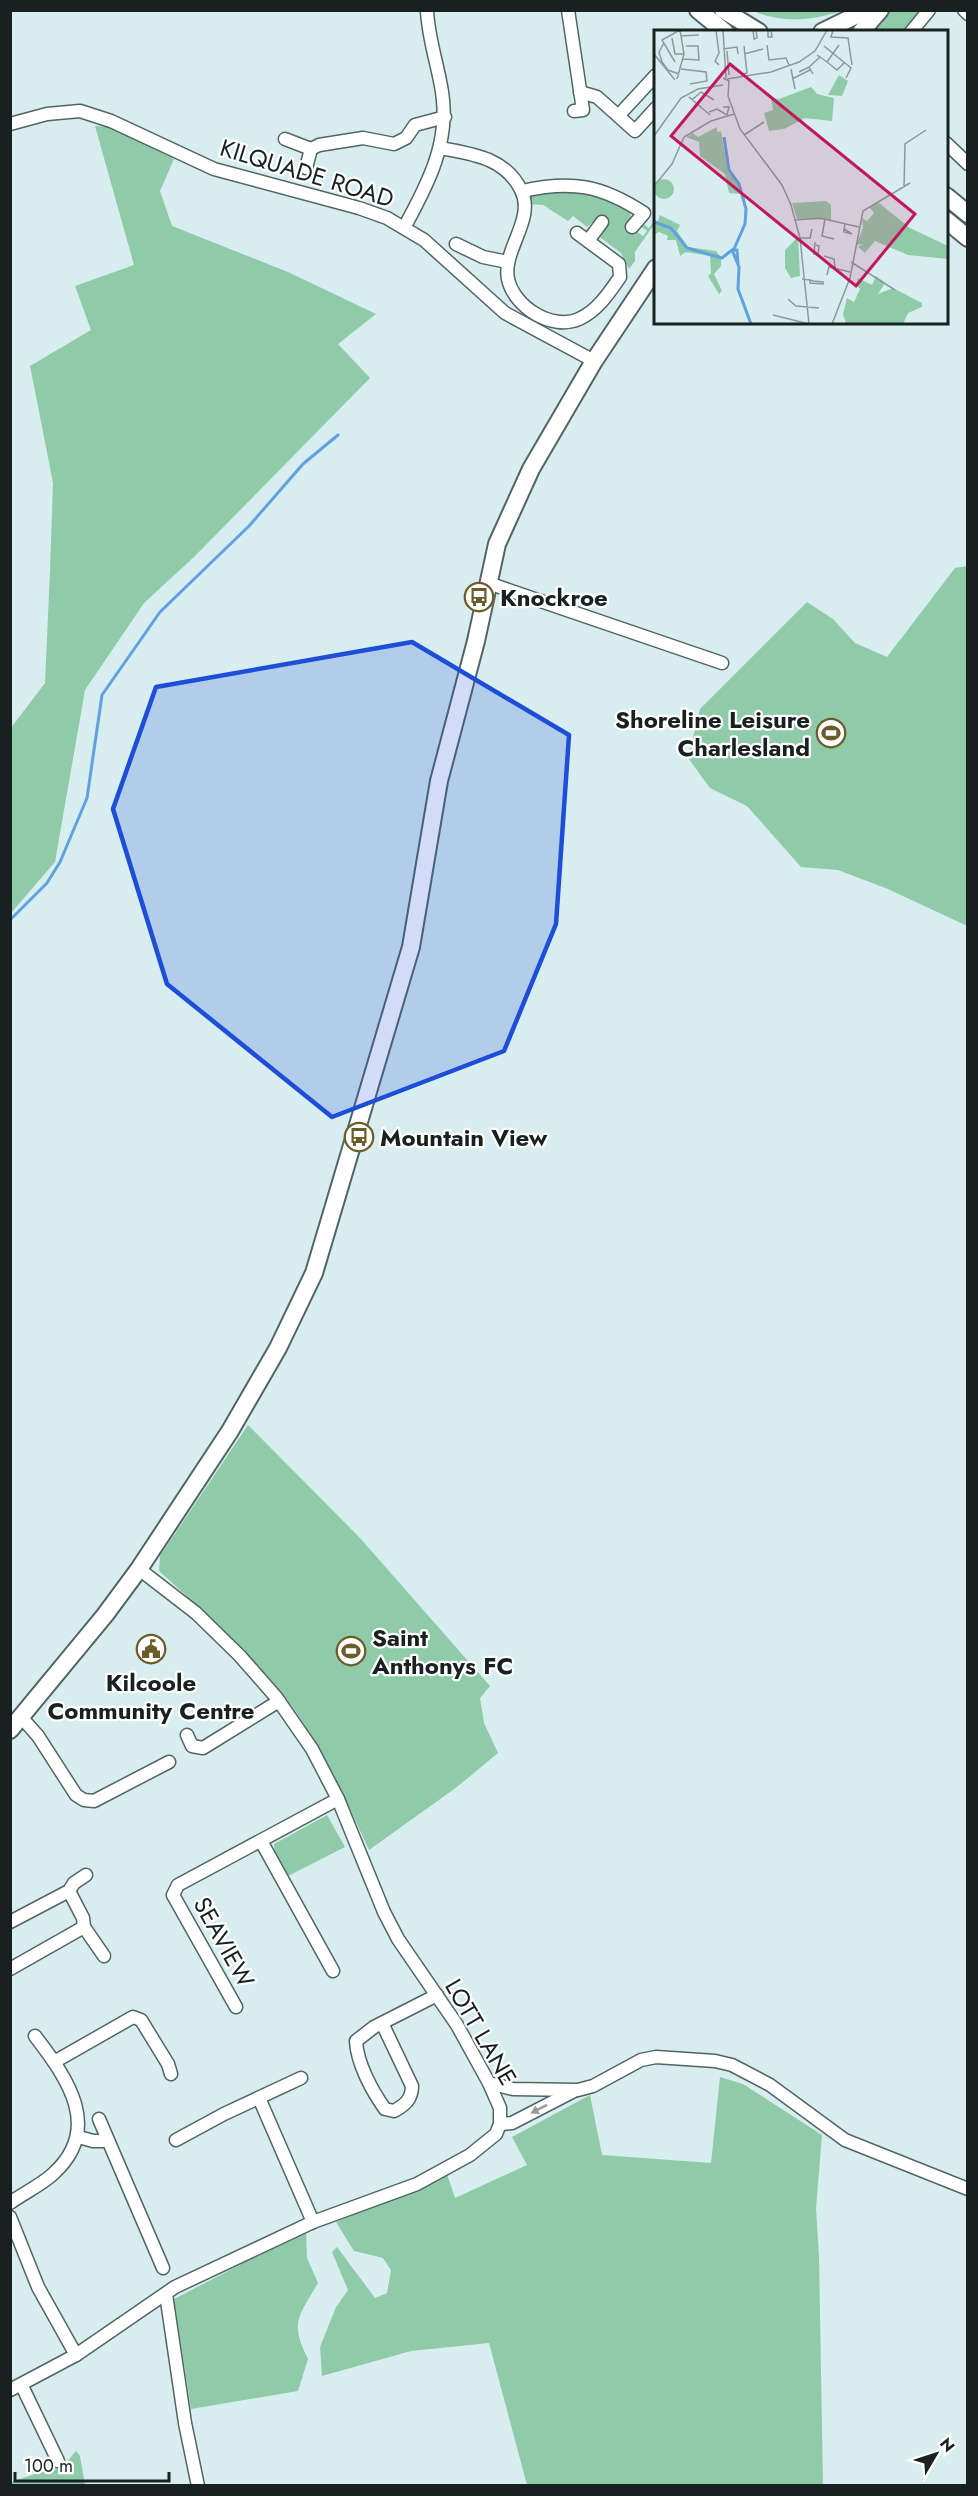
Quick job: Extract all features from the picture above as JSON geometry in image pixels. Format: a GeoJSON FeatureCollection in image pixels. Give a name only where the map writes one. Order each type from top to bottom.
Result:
{"type":"FeatureCollection","features":[{"type":"Feature","properties":{"kind":"main road"},"geometry":{"type":"LineString","coordinates":[[698,10],[723,30]]}},
{"type":"Feature","properties":{"kind":"main road"},"geometry":{"type":"LineString","coordinates":[[723,10],[756,30]]}},
{"type":"Feature","properties":{"kind":"main road"},"geometry":{"type":"LineString","coordinates":[[826,30],[867,10]]}},
{"type":"Feature","properties":{"kind":"main road"},"geometry":{"type":"LineString","coordinates":[[863,30],[880,10]]}},
{"type":"Feature","properties":{"kind":"main road"},"geometry":{"type":"LineString","coordinates":[[948,198],[968,214]]}},
{"type":"Feature","properties":{"kind":"main road"},"geometry":{"type":"LineString","coordinates":[[948,222],[968,238]]}},
{"type":"Feature","properties":{"kind":"main road"},"geometry":{"type":"LineString","coordinates":[[16,1724],[139,1569],[230,1431],[278,1348],[314,1274],[411,947],[439,781],[476,641],[497,544],[512,507],[594,362],[654,271]]}},
{"type":"Feature","properties":{"kind":"street"},"geometry":{"type":"LineString","coordinates":[[405,226],[429,180],[440,148],[445,117],[427,10]]}},
{"type":"Feature","properties":{"kind":"street"},"geometry":{"type":"LineString","coordinates":[[568,10],[583,110],[574,111]]}},
{"type":"Feature","properties":{"kind":"street"},"geometry":{"type":"LineString","coordinates":[[913,30],[929,10]]}},
{"type":"Feature","properties":{"kind":"street"},"geometry":{"type":"LineString","coordinates":[[964,10],[968,14]]}},
{"type":"Feature","properties":{"kind":"street"},"geometry":{"type":"LineString","coordinates":[[619,115],[654,77]]}},
{"type":"Feature","properties":{"kind":"street"},"geometry":{"type":"LineString","coordinates":[[580,92],[597,97],[635,131],[654,110]]}},
{"type":"Feature","properties":{"kind":"street","name":"KILQUADE ROAD"},"geometry":{"type":"LineString","coordinates":[[10,124],[47,114],[80,111],[111,121],[214,169],[359,208],[405,226],[505,314],[594,362]]}},
{"type":"Feature","properties":{"kind":"street"},"geometry":{"type":"LineString","coordinates":[[285,139],[311,149],[319,145],[363,138],[394,144],[406,138],[415,125],[445,117]]}},
{"type":"Feature","properties":{"kind":"street"},"geometry":{"type":"LineString","coordinates":[[948,145],[968,164]]}},
{"type":"Feature","properties":{"kind":"street"},"geometry":{"type":"LineString","coordinates":[[440,148],[490,159],[507,170],[522,191],[522,220],[508,262],[508,279],[515,294],[528,309],[543,318],[561,322],[578,320],[593,311],[620,277],[619,264],[577,233]]}},
{"type":"Feature","properties":{"kind":"street"},"geometry":{"type":"LineString","coordinates":[[306,168],[311,149]]}},
{"type":"Feature","properties":{"kind":"street"},"geometry":{"type":"LineString","coordinates":[[522,191],[546,185],[569,184],[609,193],[644,213],[632,227]]}},
{"type":"Feature","properties":{"kind":"street"},"geometry":{"type":"LineString","coordinates":[[588,241],[602,222]]}},
{"type":"Feature","properties":{"kind":"street"},"geometry":{"type":"LineString","coordinates":[[456,244],[483,256],[508,262]]}},
{"type":"Feature","properties":{"kind":"street"},"geometry":{"type":"LineString","coordinates":[[488,582],[722,663]]}},
{"type":"Feature","properties":{"kind":"street","name":"LOTT LANE"},"geometry":{"type":"LineString","coordinates":[[16,2388],[76,2355],[175,2287],[313,2222],[417,2184],[470,2155],[496,2134],[500,2124],[500,2108],[489,2083],[437,1995],[398,1939],[384,1912],[338,1799],[312,1749],[279,1701],[240,1656],[196,1612],[139,1569]]}},
{"type":"Feature","properties":{"kind":"street"},"geometry":{"type":"LineString","coordinates":[[187,1735],[192,1746],[203,1748],[279,1701]]}},
{"type":"Feature","properties":{"kind":"street"},"geometry":{"type":"LineString","coordinates":[[16,1724],[76,1795],[84,1800],[94,1801],[169,1762]]}},
{"type":"Feature","properties":{"kind":"street","name":"SEAVIEW"},"geometry":{"type":"LineString","coordinates":[[236,2007],[173,1895],[178,1885],[189,1878],[338,1799]]}},
{"type":"Feature","properties":{"kind":"street"},"geometry":{"type":"LineString","coordinates":[[261,1841],[333,1971]]}},
{"type":"Feature","properties":{"kind":"street"},"geometry":{"type":"LineString","coordinates":[[10,1922],[69,1891],[74,1883],[86,1875]]}},
{"type":"Feature","properties":{"kind":"street"},"geometry":{"type":"LineString","coordinates":[[69,1891],[83,1918],[84,1927],[104,1956]]}},
{"type":"Feature","properties":{"kind":"street"},"geometry":{"type":"LineString","coordinates":[[10,1970],[84,1927]]}},
{"type":"Feature","properties":{"kind":"street"},"geometry":{"type":"LineString","coordinates":[[382,2024],[412,2086],[412,2095],[407,2102],[394,2111],[385,2109],[379,2100],[356,2041],[362,2034],[437,1995]]}},
{"type":"Feature","properties":{"kind":"street"},"geometry":{"type":"LineString","coordinates":[[54,2062],[133,2017],[141,2020],[168,2064],[171,2074]]}},
{"type":"Feature","properties":{"kind":"street"},"geometry":{"type":"LineString","coordinates":[[10,2203],[52,2175],[73,2151],[79,2137],[74,2101],[54,2062],[35,2036]]}},
{"type":"Feature","properties":{"kind":"street"},"geometry":{"type":"LineString","coordinates":[[500,2124],[512,2123],[578,2090],[593,2086],[641,2060],[656,2057],[687,2058],[732,2065],[777,2091],[845,2140],[968,2189]]}},
{"type":"Feature","properties":{"kind":"street"},"geometry":{"type":"LineString","coordinates":[[176,2140],[224,2114],[301,2078]]}},
{"type":"Feature","properties":{"kind":"street"},"geometry":{"type":"LineString","coordinates":[[489,2083],[513,2089],[578,2090]]}},
{"type":"Feature","properties":{"kind":"street"},"geometry":{"type":"LineString","coordinates":[[260,2098],[313,2222]]}},
{"type":"Feature","properties":{"kind":"street"},"geometry":{"type":"LineString","coordinates":[[99,2119],[163,2268]]}},
{"type":"Feature","properties":{"kind":"street"},"geometry":{"type":"LineString","coordinates":[[79,2137],[108,2141]]}},
{"type":"Feature","properties":{"kind":"street"},"geometry":{"type":"LineString","coordinates":[[10,2217],[38,2287],[76,2355]]}},
{"type":"Feature","properties":{"kind":"street"},"geometry":{"type":"LineString","coordinates":[[166,2294],[183,2412],[198,2486]]}},
{"type":"Feature","properties":{"kind":"street"},"geometry":{"type":"LineString","coordinates":[[16,2388],[58,2462]]}},
{"type":"Feature","properties":{"kind":"highlighted area"},"geometry":{"type":"Polygon","coordinates":[[[412,642],[569,735],[556,924],[504,1051],[332,1117],[167,984],[113,809],[156,687],[412,642]]]}},
{"type":"Feature","properties":{"kind":"green space"},"geometry":{"type":"Polygon","coordinates":[[[754,11],[842,11],[820,17],[786,19],[754,11]]]}},
{"type":"Feature","properties":{"kind":"green space"},"geometry":{"type":"Polygon","coordinates":[[[888,11],[925,11],[906,30],[876,30],[883,22],[880,19],[888,11]]]}},
{"type":"Feature","properties":{"kind":"green space"},"geometry":{"type":"Polygon","coordinates":[[[95,126],[112,127],[174,159],[160,191],[172,226],[288,272],[376,314],[338,344],[370,378],[194,557],[144,603],[85,690],[55,862],[11,913],[10,729],[45,683],[50,571],[53,483],[30,366],[91,330],[75,286],[134,265],[95,126]]]}},
{"type":"Feature","properties":{"kind":"green space"},"geometry":{"type":"Polygon","coordinates":[[[533,189],[591,192],[630,209],[631,217],[626,224],[643,236],[647,231],[638,224],[642,223],[649,228],[654,220],[654,224],[635,252],[635,261],[629,269],[621,253],[596,234],[603,225],[596,219],[587,227],[573,216],[568,221],[543,205],[527,204],[528,196],[533,189]]]}},
{"type":"Feature","properties":{"kind":"green space","name":"Shoreline Leisure Charlesland"},"geometry":{"type":"Polygon","coordinates":[[[968,566],[967,926],[888,889],[838,870],[801,867],[747,806],[710,788],[688,758],[700,709],[807,602],[833,619],[855,643],[887,657],[955,568],[968,566]]]}},
{"type":"Feature","properties":{"kind":"green space","name":"Saint Anthonys FC"},"geometry":{"type":"Polygon","coordinates":[[[248,1425],[360,1538],[490,1686],[480,1698],[484,1723],[498,1753],[457,1787],[369,1850],[329,1767],[293,1708],[236,1643],[159,1571],[160,1556],[248,1425]]]}},
{"type":"Feature","properties":{"kind":"green space"},"geometry":{"type":"Polygon","coordinates":[[[327,1815],[345,1847],[286,1877],[275,1858],[274,1844],[327,1815]]]}},
{"type":"Feature","properties":{"kind":"green space"},"geometry":{"type":"Polygon","coordinates":[[[720,2077],[743,2084],[822,2135],[816,2208],[823,2485],[527,2485],[489,2343],[411,2351],[322,2376],[320,2347],[336,2307],[348,2290],[332,2252],[337,2247],[375,2298],[387,2293],[391,2270],[383,2258],[354,2251],[336,2222],[447,2174],[455,2198],[527,2165],[512,2137],[590,2095],[602,2155],[711,2163],[720,2077]]]}},
{"type":"Feature","properties":{"kind":"green space"},"geometry":{"type":"Polygon","coordinates":[[[306,2231],[307,2258],[318,2283],[301,2312],[299,2320],[299,2336],[308,2359],[298,2391],[191,2409],[174,2299],[306,2231]]]}},
{"type":"Feature","properties":{"kind":"green space"},"geometry":{"type":"Polygon","coordinates":[[[76,2451],[80,2456],[85,2485],[11,2486],[11,2482],[65,2464],[76,2451]]]}},
{"type":"Feature","properties":{"kind":"waterway"},"geometry":{"type":"LineString","coordinates":[[10,920],[47,883],[60,862],[87,798],[102,695],[160,612],[249,526],[303,464],[338,435]]}},
{"type":"Feature","properties":{"kind":"place","name":"Knockroe"},"geometry":{"type":"Point","coordinates":[479,597]}},
{"type":"Feature","properties":{"kind":"place","name":"Shoreline Leisure Charlesland"},"geometry":{"type":"Point","coordinates":[831,733]}},
{"type":"Feature","properties":{"kind":"place","name":"Mountain View"},"geometry":{"type":"Point","coordinates":[359,1137]}},
{"type":"Feature","properties":{"kind":"place","name":"Kilcoole Community Centre"},"geometry":{"type":"Point","coordinates":[151,1649]}},
{"type":"Feature","properties":{"kind":"place","name":"Saint Anthonys FC"},"geometry":{"type":"Point","coordinates":[351,1651]}}]}
